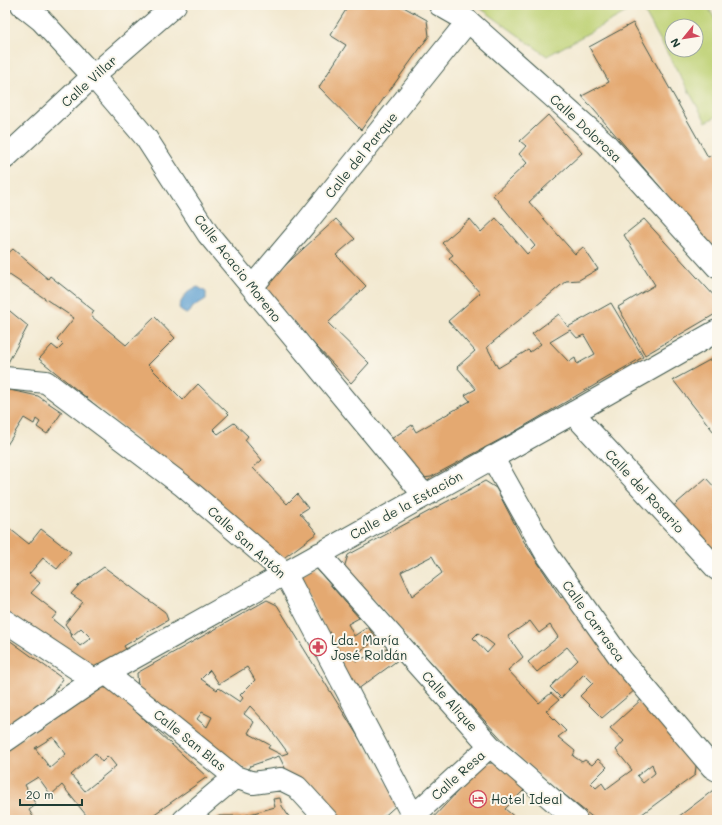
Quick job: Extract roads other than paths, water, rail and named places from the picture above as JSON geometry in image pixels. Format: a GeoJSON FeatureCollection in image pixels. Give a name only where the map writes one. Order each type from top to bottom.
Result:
{"type":"FeatureCollection","features":[{"type":"Feature","properties":{"kind":"street","name":"Calle Acacio Moreno"},"geometry":{"type":"LineString","coordinates":[[22,5],[41,20],[94,76],[146,138],[208,234],[424,495]]}},
{"type":"Feature","properties":{"kind":"street","name":"Calle Villar"},"geometry":{"type":"LineString","coordinates":[[5,158],[94,76],[175,5]]}},
{"type":"Feature","properties":{"kind":"street","name":"Calle Dolorosa"},"geometry":{"type":"LineString","coordinates":[[440,5],[468,21],[605,143],[717,267]]}},
{"type":"Feature","properties":{"kind":"street","name":"Calle del Parque"},"geometry":{"type":"LineString","coordinates":[[252,287],[306,223],[468,21]]}},
{"type":"Feature","properties":{"kind":"street","name":"Calle de la Estación"},"geometry":{"type":"LineString","coordinates":[[5,741],[101,677],[717,331]]}},
{"type":"Feature","properties":{"kind":"street","name":"Calle San Antón"},"geometry":{"type":"LineString","coordinates":[[5,378],[46,382],[182,485],[285,573],[411,818]]}},
{"type":"Feature","properties":{"kind":"street","name":"Calle del Rosario"},"geometry":{"type":"LineString","coordinates":[[573,413],[717,570]]}},
{"type":"Feature","properties":{"kind":"street","name":"Calle Carrasca"},"geometry":{"type":"LineString","coordinates":[[492,457],[546,553],[621,659],[712,767],[717,770]]}},
{"type":"Feature","properties":{"kind":"street","name":"Calle Alique"},"geometry":{"type":"LineString","coordinates":[[319,554],[490,746],[576,820]]}},
{"type":"Feature","properties":{"kind":"street","name":"Calle San Blas"},"geometry":{"type":"LineString","coordinates":[[5,621],[101,677],[235,777],[253,784],[281,779],[297,787],[327,820]]}},
{"type":"Feature","properties":{"kind":"street","name":"Calle Resa"},"geometry":{"type":"LineString","coordinates":[[411,818],[490,746]]}},
{"type":"Feature","properties":{"kind":"street"},"geometry":{"type":"LineString","coordinates":[[184,820],[235,777]]}},
{"type":"Feature","properties":{"kind":"water"},"geometry":{"type":"Polygon","coordinates":[[[198,287],[206,292],[206,299],[193,307],[190,312],[186,314],[181,311],[179,307],[180,304],[188,292],[198,287]]]}},
{"type":"Feature","properties":{"kind":"place","name":"Lda. María José Roldán"},"geometry":{"type":"Point","coordinates":[318,647]}},
{"type":"Feature","properties":{"kind":"place","name":"Hotel Ideal"},"geometry":{"type":"Point","coordinates":[478,799]}}]}
